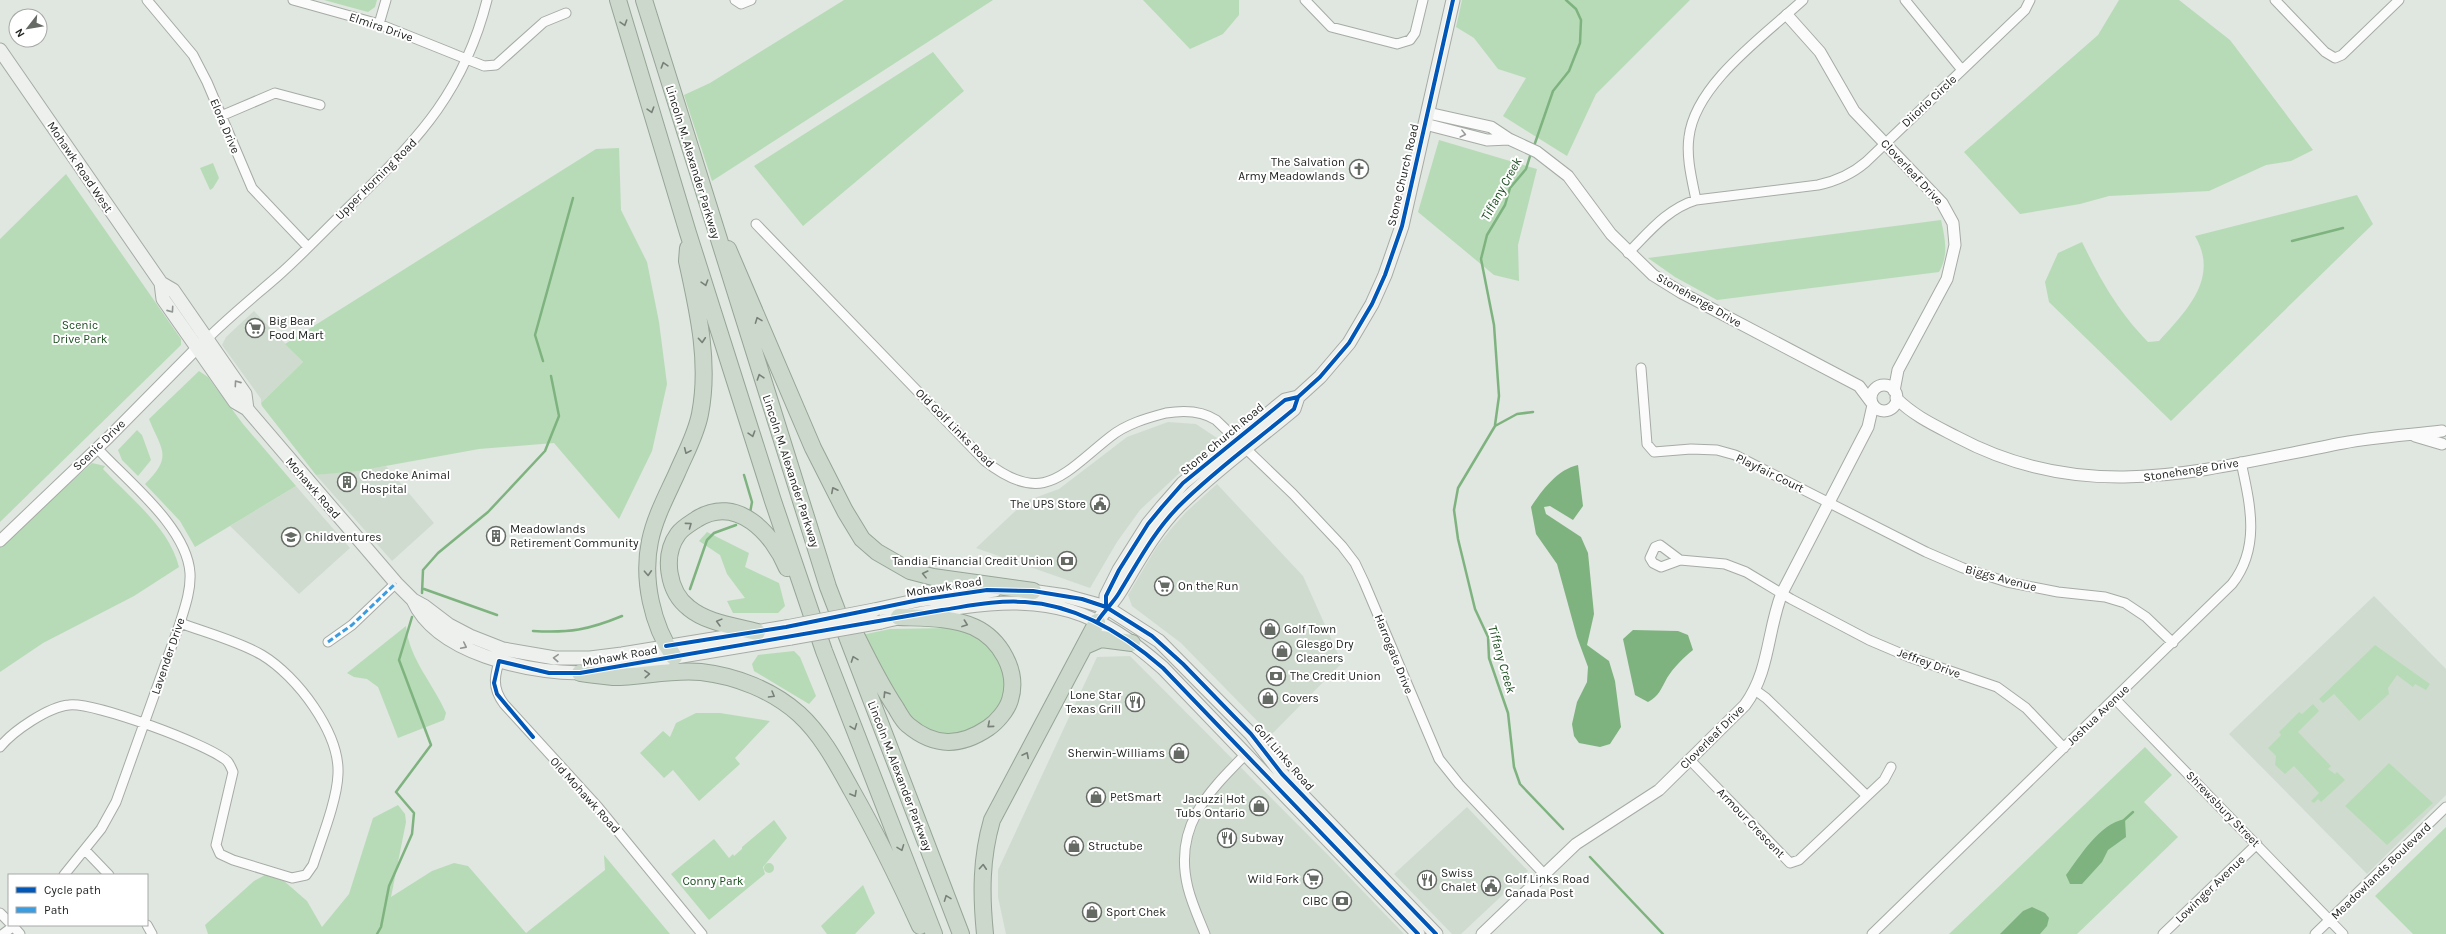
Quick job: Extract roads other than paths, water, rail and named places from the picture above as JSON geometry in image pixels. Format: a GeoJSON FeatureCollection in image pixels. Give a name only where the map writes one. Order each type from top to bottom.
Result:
{"type":"FeatureCollection","features":[{"type":"Feature","properties":{"kind":"highway","name":"Lincoln M. Alexander Parkway"},"geometry":{"type":"LineString","coordinates":[[618,0],[688,233],[773,501],[824,651],[934,934]]}},
{"type":"Feature","properties":{"kind":"highway","name":"Lincoln M. Alexander Parkway"},"geometry":{"type":"LineString","coordinates":[[644,0],[709,214],[828,587],[961,934]]}},
{"type":"Feature","properties":{"kind":"highway"},"geometry":{"type":"LineString","coordinates":[[709,214],[735,261],[768,345],[813,448],[845,511],[862,539],[877,552],[910,571],[933,577],[1032,591]]}},
{"type":"Feature","properties":{"kind":"highway"},"geometry":{"type":"LineString","coordinates":[[670,651],[654,610],[647,566],[650,541],[655,524],[690,444],[700,414],[703,375],[702,338],[687,261],[688,233]]}},
{"type":"Feature","properties":{"kind":"highway"},"geometry":{"type":"LineString","coordinates":[[757,632],[701,616],[688,608],[677,596],[672,585],[669,571],[670,556],[678,533],[708,513],[721,512],[750,520],[761,527],[772,539],[797,590],[815,640],[824,651]]}},
{"type":"Feature","properties":{"kind":"highway"},"geometry":{"type":"LineString","coordinates":[[828,587],[841,604],[878,679],[906,724],[927,738],[948,743],[965,741],[992,725],[1010,700],[1012,682],[1009,664],[1002,650],[986,634],[959,621],[899,617]]}},
{"type":"Feature","properties":{"kind":"highway"},"geometry":{"type":"LineString","coordinates":[[985,934],[981,894],[985,846],[992,820],[1097,622]]}},
{"type":"Feature","properties":{"kind":"highway"},"geometry":{"type":"LineString","coordinates":[[1085,646],[1101,639],[1132,643]]}},
{"type":"Feature","properties":{"kind":"highway"},"geometry":{"type":"LineString","coordinates":[[580,674],[614,677],[680,672],[734,678],[759,688],[793,710],[820,737],[839,768],[887,857],[924,934]]}},
{"type":"Feature","properties":{"kind":"main road","name":"Stone Church Road"},"geometry":{"type":"LineString","coordinates":[[1106,607],[1106,596],[1148,524],[1183,483],[1285,400],[1298,397],[1320,377],[1343,350],[1376,295],[1402,226],[1453,0]]}},
{"type":"Feature","properties":{"kind":"main road","name":"Mohawk Road West"},"geometry":{"type":"LineString","coordinates":[[0,50],[161,283],[173,290],[207,339]]}},
{"type":"Feature","properties":{"kind":"main road","name":"Mohawk Road West"},"geometry":{"type":"LineString","coordinates":[[161,283],[163,299],[197,348]]}},
{"type":"Feature","properties":{"kind":"main road","name":"Mohawk Road"},"geometry":{"type":"LineString","coordinates":[[207,339],[245,394],[248,409]]}},
{"type":"Feature","properties":{"kind":"main road","name":"Mohawk Road"},"geometry":{"type":"LineString","coordinates":[[197,348],[235,402],[248,409],[412,600],[456,629],[501,655],[549,673],[580,674],[670,651],[757,632],[789,632],[874,610],[987,590],[1032,591],[1082,599],[1106,607]]}},
{"type":"Feature","properties":{"kind":"main road","name":"Stone Church Road"},"geometry":{"type":"LineString","coordinates":[[1106,607],[1118,594],[1144,551],[1170,515],[1200,486],[1294,409],[1298,397]]}},
{"type":"Feature","properties":{"kind":"main road","name":"Mohawk Road"},"geometry":{"type":"LineString","coordinates":[[501,655],[590,658],[639,652],[670,651],[789,632],[881,622],[899,617],[998,602],[1024,602],[1050,605],[1097,622]]}},
{"type":"Feature","properties":{"kind":"main road"},"geometry":{"type":"LineString","coordinates":[[1097,622],[1106,607]]}},
{"type":"Feature","properties":{"kind":"main road","name":"Golf Links Road"},"geometry":{"type":"LineString","coordinates":[[1106,607],[1152,636],[1183,664],[1251,734],[1282,774],[1436,934]]}},
{"type":"Feature","properties":{"kind":"main road","name":"Golf Links Road"},"geometry":{"type":"LineString","coordinates":[[1097,622],[1132,643],[1163,668],[1418,934]]}},
{"type":"Feature","properties":{"kind":"street","name":"Elora Drive"},"geometry":{"type":"LineString","coordinates":[[147,0],[193,55],[252,188],[308,247]]}},
{"type":"Feature","properties":{"kind":"street","name":"Elmira Drive"},"geometry":{"type":"LineString","coordinates":[[293,0],[379,24],[466,60]]}},
{"type":"Feature","properties":{"kind":"street"},"geometry":{"type":"LineString","coordinates":[[379,24],[386,0]]}},
{"type":"Feature","properties":{"kind":"street","name":"Upper Horning Road"},"geometry":{"type":"LineString","coordinates":[[197,348],[308,247],[400,158],[420,134],[447,96],[466,60],[480,26],[487,0]]}},
{"type":"Feature","properties":{"kind":"street"},"geometry":{"type":"LineString","coordinates":[[735,0],[742,4],[751,0]]}},
{"type":"Feature","properties":{"kind":"street"},"geometry":{"type":"LineString","coordinates":[[1305,0],[1331,27],[1397,44],[1410,40],[1415,33],[1423,0]]}},
{"type":"Feature","properties":{"kind":"street"},"geometry":{"type":"LineString","coordinates":[[1696,200],[1688,147],[1690,129],[1695,110],[1717,79],[1803,0]]}},
{"type":"Feature","properties":{"kind":"street"},"geometry":{"type":"LineString","coordinates":[[1905,0],[1962,70]]}},
{"type":"Feature","properties":{"kind":"street","name":"Diiorio Circle"},"geometry":{"type":"LineString","coordinates":[[1628,253],[1670,212],[1696,200],[1830,182],[1859,167],[2025,10],[2030,0]]}},
{"type":"Feature","properties":{"kind":"street"},"geometry":{"type":"LineString","coordinates":[[2275,0],[2324,52],[2334,58],[2342,55],[2399,0]]}},
{"type":"Feature","properties":{"kind":"street"},"geometry":{"type":"LineString","coordinates":[[466,60],[484,66],[496,65],[544,22],[566,13]]}},
{"type":"Feature","properties":{"kind":"street","name":"Cloverleaf Drive"},"geometry":{"type":"LineString","coordinates":[[1787,15],[1820,52],[1849,103],[1942,203],[1953,223],[1955,245],[1947,279],[1898,370],[1880,386]]}},
{"type":"Feature","properties":{"kind":"street"},"geometry":{"type":"LineString","coordinates":[[221,116],[275,93],[320,105]]}},
{"type":"Feature","properties":{"kind":"street","name":"Stonehenge Drive"},"geometry":{"type":"LineString","coordinates":[[1427,118],[1492,127],[1509,139],[1537,152],[1559,167],[1575,184],[1604,226],[1628,253],[1653,274],[1682,293],[1859,386],[1872,404]]}},
{"type":"Feature","properties":{"kind":"street","name":"Old Golf Links Road"},"geometry":{"type":"LineString","coordinates":[[756,224],[985,461],[1003,475],[1019,482],[1034,484],[1059,478],[1111,436],[1150,417],[1171,412],[1189,411],[1204,413],[1216,420],[1237,439]]}},
{"type":"Feature","properties":{"kind":"street","name":"Scenic Drive"},"geometry":{"type":"LineString","coordinates":[[0,541],[97,448],[197,348]]}},
{"type":"Feature","properties":{"kind":"street","name":"Playfair Court"},"geometry":{"type":"LineString","coordinates":[[1641,368],[1647,444],[1654,452],[1691,449],[1717,450],[1729,453],[1752,462],[1829,503]]}},
{"type":"Feature","properties":{"kind":"street","name":"Cloverleaf Drive"},"geometry":{"type":"LineString","coordinates":[[1895,394],[1898,370]]}},
{"type":"Feature","properties":{"kind":"street","name":"Stonehenge Drive"},"geometry":{"type":"LineString","coordinates":[[1859,386],[1880,386]]}},
{"type":"Feature","properties":{"kind":"street"},"geometry":{"type":"LineString","coordinates":[[1880,386],[1895,394],[1895,404],[1888,410],[1879,410],[1872,404],[1871,395],[1880,386]]}},
{"type":"Feature","properties":{"kind":"street","name":"Stonehenge Drive"},"geometry":{"type":"LineString","coordinates":[[1895,394],[1911,413]]}},
{"type":"Feature","properties":{"kind":"street","name":"Cloverleaf Drive"},"geometry":{"type":"LineString","coordinates":[[1482,934],[1576,844],[1651,797],[1737,714],[1755,690],[1767,657],[1774,615],[1782,593],[1868,427],[1872,404]]}},
{"type":"Feature","properties":{"kind":"street","name":"Stonehenge Drive"},"geometry":{"type":"LineString","coordinates":[[1888,410],[1911,413],[1993,454],[2065,474],[2096,478],[2137,478],[2183,473],[2359,440],[2410,435],[2444,429]]}},
{"type":"Feature","properties":{"kind":"street","name":"Cloverleaf Drive"},"geometry":{"type":"LineString","coordinates":[[1868,427],[1888,410]]}},
{"type":"Feature","properties":{"kind":"street"},"geometry":{"type":"LineString","coordinates":[[2444,429],[2440,437],[2444,447]]}},
{"type":"Feature","properties":{"kind":"street","name":"Stonehenge Drive"},"geometry":{"type":"LineString","coordinates":[[2410,435],[2444,447]]}},
{"type":"Feature","properties":{"kind":"street","name":"Harrogate Drive"},"geometry":{"type":"LineString","coordinates":[[1237,439],[1293,494],[1349,555],[1364,582],[1439,759],[1455,780],[1544,874]]}},
{"type":"Feature","properties":{"kind":"street","name":"Lavender Drive"},"geometry":{"type":"LineString","coordinates":[[65,874],[101,829],[116,802],[180,623],[188,596],[190,577],[187,556],[182,542],[163,517],[97,448]]}},
{"type":"Feature","properties":{"kind":"street","name":"Joshua Avenue"},"geometry":{"type":"LineString","coordinates":[[1872,934],[2173,643],[2227,590],[2237,578],[2246,558],[2252,524],[2241,462]]}},
{"type":"Feature","properties":{"kind":"street","name":"Biggs Avenue"},"geometry":{"type":"LineString","coordinates":[[1829,503],[1926,552],[1963,568],[2007,582],[2118,600],[2146,617],[2173,643]]}},
{"type":"Feature","properties":{"kind":"street","name":"Jeffrey Drive"},"geometry":{"type":"LineString","coordinates":[[1680,560],[1725,564],[1746,572],[1846,628],[1902,654],[1997,687],[2026,708],[2064,748]]}},
{"type":"Feature","properties":{"kind":"street"},"geometry":{"type":"LineString","coordinates":[[328,642],[352,625],[396,583]]}},
{"type":"Feature","properties":{"kind":"street"},"geometry":{"type":"LineString","coordinates":[[0,747],[8,737],[47,712],[63,706],[88,706],[194,743],[222,758],[230,765],[233,778],[216,845],[220,854],[233,860],[292,878],[301,877],[310,871],[334,797],[338,776],[335,747],[320,716],[308,698],[281,670],[263,656],[180,623]]}},
{"type":"Feature","properties":{"kind":"street","name":"Old Mohawk Road"},"geometry":{"type":"LineString","coordinates":[[501,655],[494,684],[497,694],[504,704],[598,807],[702,934]]}},
{"type":"Feature","properties":{"kind":"street"},"geometry":{"type":"LineString","coordinates":[[1755,690],[1766,698],[1867,796]]}},
{"type":"Feature","properties":{"kind":"street","name":"Shrewsbury Street"},"geometry":{"type":"LineString","coordinates":[[2115,699],[2343,934]]}},
{"type":"Feature","properties":{"kind":"street"},"geometry":{"type":"LineString","coordinates":[[1205,934],[1185,877],[1184,852],[1187,835],[1196,814],[1211,791],[1246,754]]}},
{"type":"Feature","properties":{"kind":"street","name":"Armour Crescent"},"geometry":{"type":"LineString","coordinates":[[1690,760],[1790,863],[1799,860],[1884,780],[1892,767]]}},
{"type":"Feature","properties":{"kind":"street","name":"Meadowlands Boulevard"},"geometry":{"type":"LineString","coordinates":[[2315,934],[2446,807]]}},
{"type":"Feature","properties":{"kind":"street","name":"Lowinger Avenue"},"geometry":{"type":"LineString","coordinates":[[2163,934],[2256,844]]}},
{"type":"Feature","properties":{"kind":"street"},"geometry":{"type":"LineString","coordinates":[[85,850],[108,874]]}},
{"type":"Feature","properties":{"kind":"street"},"geometry":{"type":"LineString","coordinates":[[0,913],[8,921]]}},
{"type":"Feature","properties":{"kind":"street"},"geometry":{"type":"LineString","coordinates":[[3,934],[11,926]]}},
{"type":"Feature","properties":{"kind":"street"},"geometry":{"type":"LineString","coordinates":[[13,926],[20,934]]}},
{"type":"Feature","properties":{"kind":"waterway","name":"Tiffany Creek"},"geometry":{"type":"LineString","coordinates":[[1534,146],[1553,91],[1569,71],[1580,43],[1581,20],[1576,9],[1566,0]]}},
{"type":"Feature","properties":{"kind":"waterway","name":"Tiffany Creek"},"geometry":{"type":"LineString","coordinates":[[1495,425],[1499,396],[1494,325],[1481,259],[1487,235],[1505,205],[1510,188],[1526,169],[1531,153]]}},
{"type":"Feature","properties":{"kind":"waterway"},"geometry":{"type":"LineString","coordinates":[[543,361],[535,335],[573,198]]}},
{"type":"Feature","properties":{"kind":"waterway"},"geometry":{"type":"LineString","coordinates":[[2292,241],[2343,228]]}},
{"type":"Feature","properties":{"kind":"waterway"},"geometry":{"type":"LineString","coordinates":[[422,593],[423,570],[438,553],[488,512],[545,451],[559,416],[551,376]]}},
{"type":"Feature","properties":{"kind":"waterway","name":"Tiffany Creek"},"geometry":{"type":"LineString","coordinates":[[1533,412],[1517,414],[1495,426],[1458,488],[1454,510],[1458,539],[1475,609],[1488,637],[1489,658],[1508,713],[1514,767],[1520,784],[1563,829]]}},
{"type":"Feature","properties":{"kind":"waterway"},"geometry":{"type":"LineString","coordinates":[[744,475],[752,502],[750,513]]}},
{"type":"Feature","properties":{"kind":"waterway"},"geometry":{"type":"LineString","coordinates":[[690,589],[707,540],[714,533],[736,525]]}},
{"type":"Feature","properties":{"kind":"waterway"},"geometry":{"type":"LineString","coordinates":[[424,589],[497,615]]}},
{"type":"Feature","properties":{"kind":"waterway"},"geometry":{"type":"LineString","coordinates":[[533,631],[579,630],[599,625],[622,616]]}},
{"type":"Feature","properties":{"kind":"waterway"},"geometry":{"type":"LineString","coordinates":[[377,934],[381,927],[389,886],[412,834],[414,813],[396,792],[431,745],[399,660],[412,617]]}},
{"type":"Feature","properties":{"kind":"waterway"},"geometry":{"type":"LineString","coordinates":[[2123,821],[2133,812]]}},
{"type":"Feature","properties":{"kind":"waterway","name":"Tiffany Creek"},"geometry":{"type":"LineString","coordinates":[[1590,857],[1663,934]]}},
{"type":"Feature","properties":{"kind":"place","name":"The Salvation Army Meadowlands"},"geometry":{"type":"Point","coordinates":[1359,169]}},
{"type":"Feature","properties":{"kind":"place","name":"Big Bear Food Mart"},"geometry":{"type":"Point","coordinates":[255,328]}},
{"type":"Feature","properties":{"kind":"place","name":"Chedoke Animal Hospital"},"geometry":{"type":"Point","coordinates":[347,482]}},
{"type":"Feature","properties":{"kind":"place","name":"The UPS Store"},"geometry":{"type":"Point","coordinates":[1100,504]}},
{"type":"Feature","properties":{"kind":"place","name":"Meadowlands Retirement Community"},"geometry":{"type":"Point","coordinates":[496,536]}},
{"type":"Feature","properties":{"kind":"place","name":"Childventures"},"geometry":{"type":"Point","coordinates":[291,537]}},
{"type":"Feature","properties":{"kind":"place","name":"Tandia Financial Credit Union"},"geometry":{"type":"Point","coordinates":[1067,561]}},
{"type":"Feature","properties":{"kind":"place","name":"On the Run"},"geometry":{"type":"Point","coordinates":[1164,586]}},
{"type":"Feature","properties":{"kind":"place","name":"Golf Town"},"geometry":{"type":"Point","coordinates":[1270,629]}},
{"type":"Feature","properties":{"kind":"place","name":"Glesgo Dry Cleaners"},"geometry":{"type":"Point","coordinates":[1282,651]}},
{"type":"Feature","properties":{"kind":"place","name":"The Credit Union"},"geometry":{"type":"Point","coordinates":[1276,676]}},
{"type":"Feature","properties":{"kind":"place","name":"Covers"},"geometry":{"type":"Point","coordinates":[1268,698]}},
{"type":"Feature","properties":{"kind":"place","name":"Lone Star Texas Grill"},"geometry":{"type":"Point","coordinates":[1135,702]}},
{"type":"Feature","properties":{"kind":"place","name":"Sherwin-Williams"},"geometry":{"type":"Point","coordinates":[1179,753]}},
{"type":"Feature","properties":{"kind":"place","name":"PetSmart"},"geometry":{"type":"Point","coordinates":[1096,797]}},
{"type":"Feature","properties":{"kind":"place","name":"Jacuzzi Hot Tubs Ontario"},"geometry":{"type":"Point","coordinates":[1259,806]}},
{"type":"Feature","properties":{"kind":"place","name":"Subway"},"geometry":{"type":"Point","coordinates":[1227,838]}},
{"type":"Feature","properties":{"kind":"place","name":"Structube"},"geometry":{"type":"Point","coordinates":[1074,846]}},
{"type":"Feature","properties":{"kind":"place","name":"Wild Fork"},"geometry":{"type":"Point","coordinates":[1313,879]}},
{"type":"Feature","properties":{"kind":"place","name":"Swiss Chalet"},"geometry":{"type":"Point","coordinates":[1427,880]}},
{"type":"Feature","properties":{"kind":"place","name":"Golf Links Road Canada Post"},"geometry":{"type":"Point","coordinates":[1491,886]}},
{"type":"Feature","properties":{"kind":"place","name":"CIBC"},"geometry":{"type":"Point","coordinates":[1342,901]}},
{"type":"Feature","properties":{"kind":"place","name":"Sport Chek"},"geometry":{"type":"Point","coordinates":[1092,912]}},
{"type":"Feature","properties":{"kind":"park label","name":"Scenic Drive Park"},"geometry":{"type":"Point","coordinates":[80,332]}},
{"type":"Feature","properties":{"kind":"park label","name":"Conny Park"},"geometry":{"type":"Point","coordinates":[713,881]}}]}
